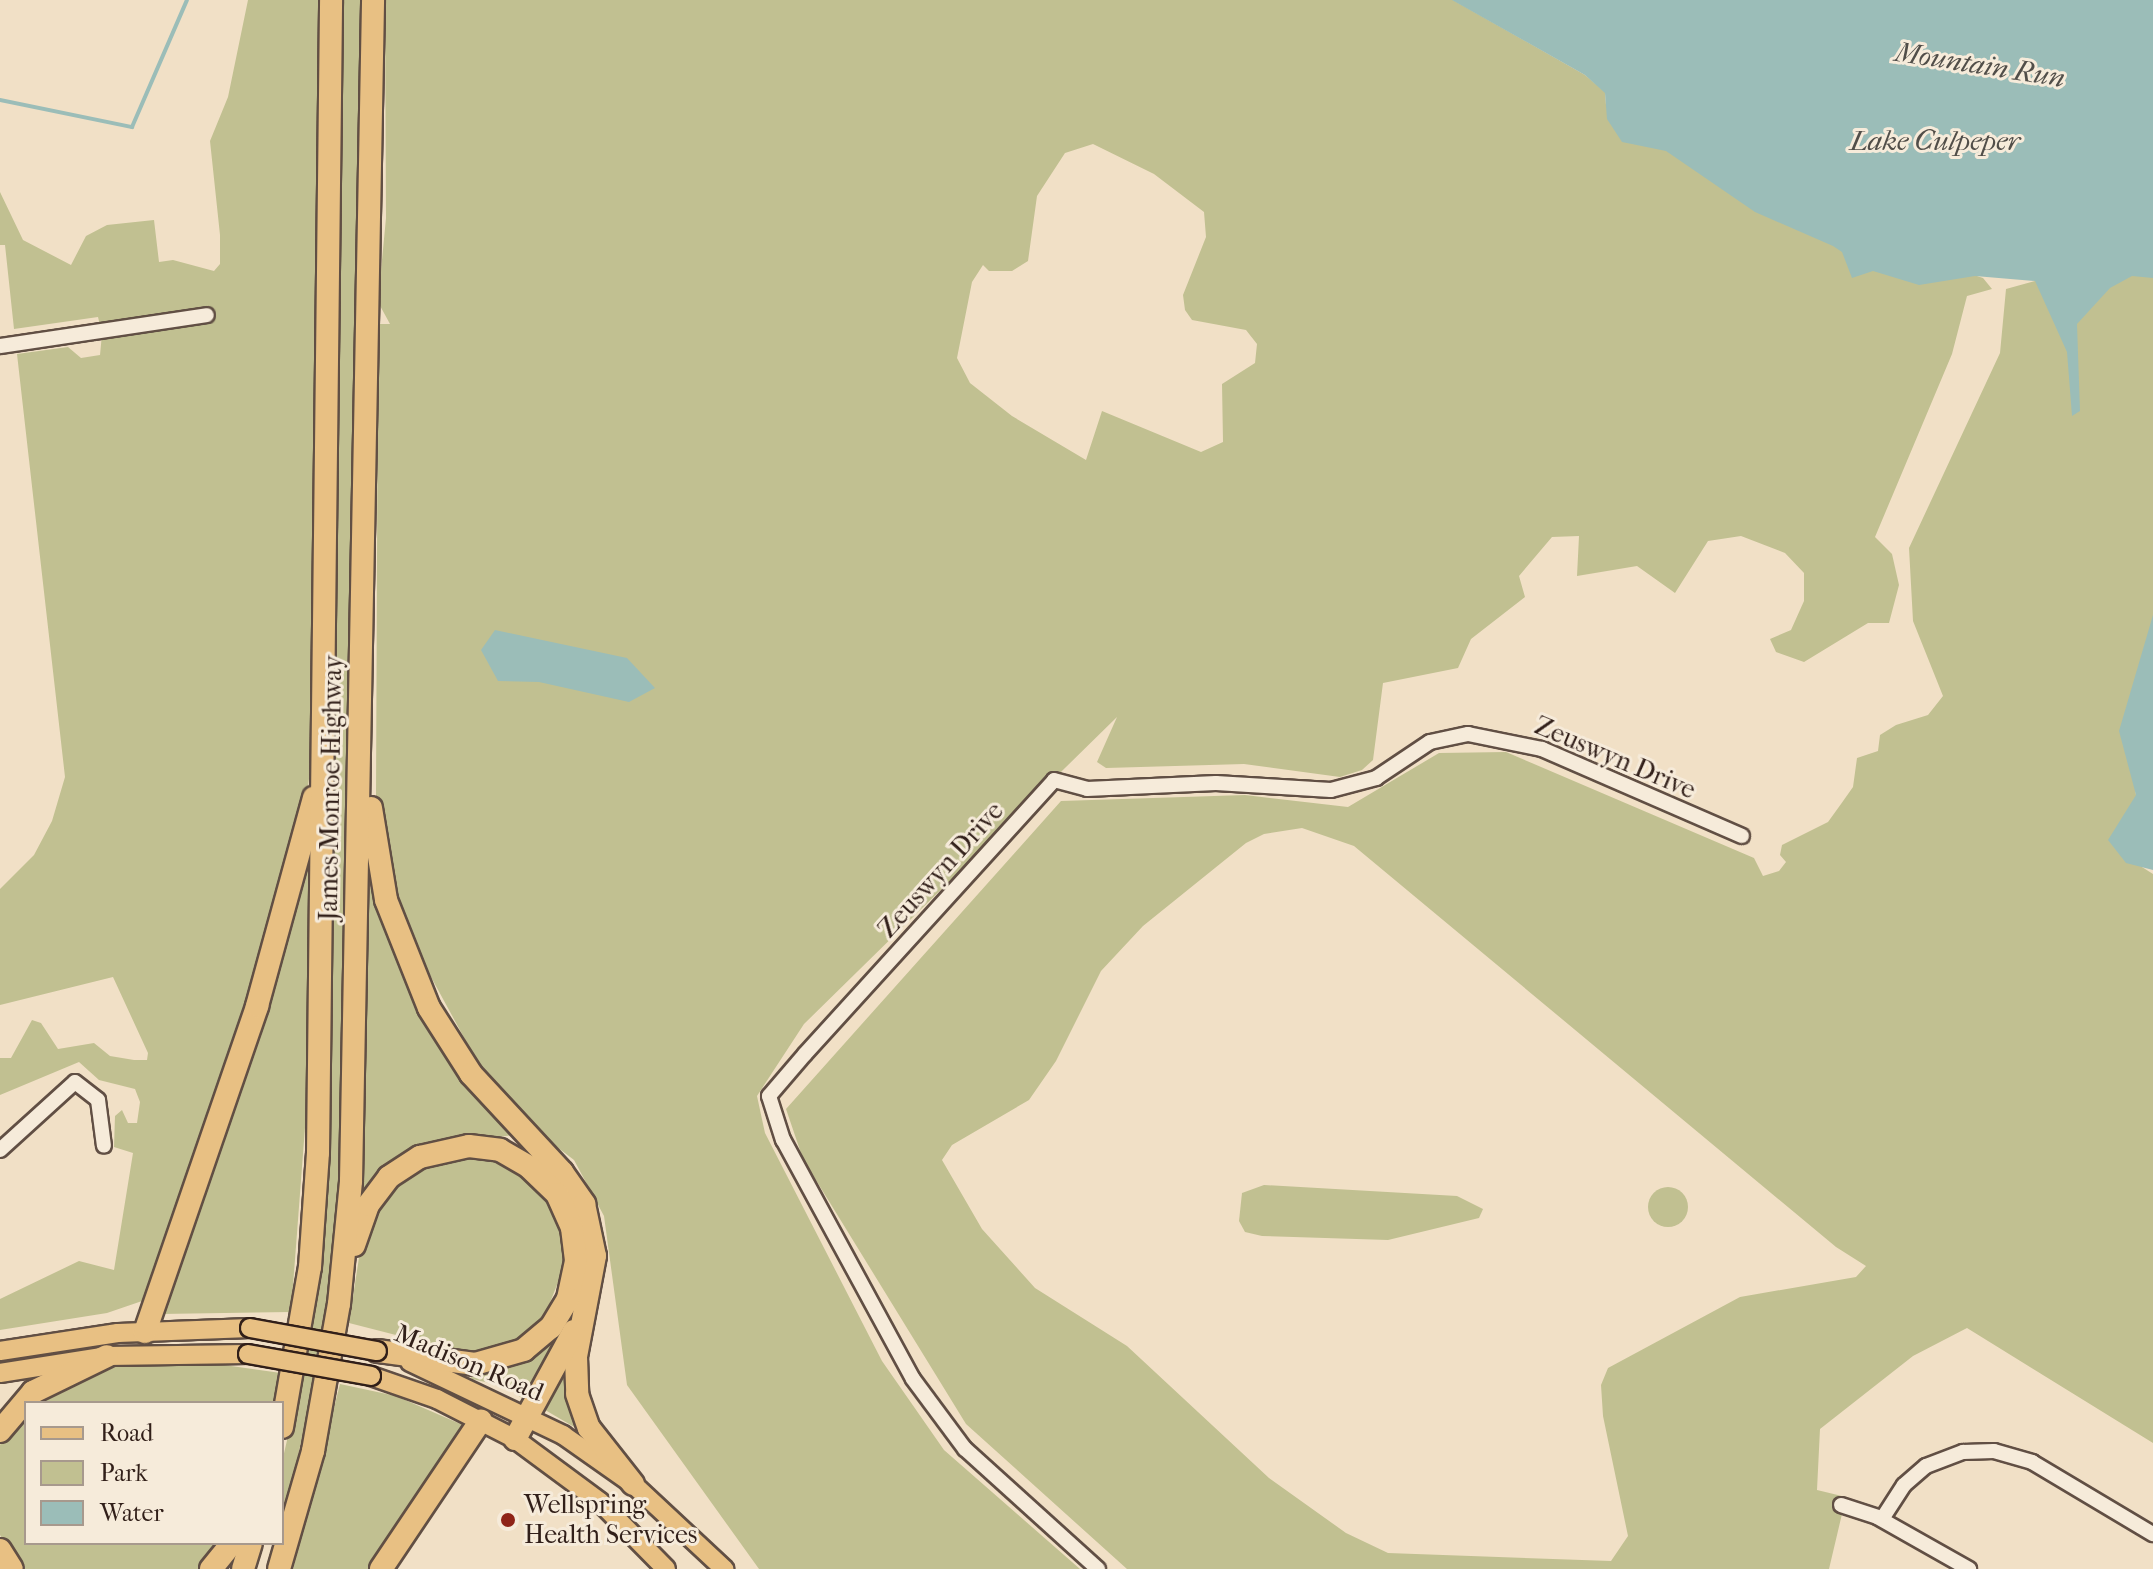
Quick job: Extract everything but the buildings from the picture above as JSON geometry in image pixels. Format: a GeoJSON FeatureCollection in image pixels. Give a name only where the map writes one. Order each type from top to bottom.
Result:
{"type":"FeatureCollection","features":[{"type":"Feature","properties":{"kind":"highway","name":"James Monroe Highway"},"geometry":{"type":"LineString","coordinates":[[284,1414],[310,1267],[318,1153],[331,0]]}},
{"type":"Feature","properties":{"kind":"highway","name":"James Monroe Highway"},"geometry":{"type":"LineString","coordinates":[[279,1569],[313,1451],[342,1280],[352,1150],[373,0]]}},
{"type":"Feature","properties":{"kind":"highway"},"geometry":{"type":"LineString","coordinates":[[145,1332],[289,903],[313,808],[325,710]]}},
{"type":"Feature","properties":{"kind":"highway"},"geometry":{"type":"LineString","coordinates":[[360,710],[374,841],[396,934],[448,1041],[584,1204],[595,1256],[576,1357],[579,1402],[589,1428],[633,1484]]}},
{"type":"Feature","properties":{"kind":"highway"},"geometry":{"type":"LineString","coordinates":[[342,1280],[377,1191],[405,1166],[437,1151],[469,1146],[500,1150],[529,1167],[563,1205],[575,1244],[573,1282],[551,1327],[539,1340],[509,1357],[475,1364],[377,1351]]}},
{"type":"Feature","properties":{"kind":"highway"},"geometry":{"type":"LineString","coordinates":[[515,1439],[587,1304]]}},
{"type":"Feature","properties":{"kind":"highway"},"geometry":{"type":"LineString","coordinates":[[25,1401],[33,1392],[107,1356]]}},
{"type":"Feature","properties":{"kind":"highway"},"geometry":{"type":"LineString","coordinates":[[0,1431],[24,1403]]}},
{"type":"Feature","properties":{"kind":"highway"},"geometry":{"type":"LineString","coordinates":[[381,1569],[481,1420]]}},
{"type":"Feature","properties":{"kind":"highway"},"geometry":{"type":"LineString","coordinates":[[211,1569],[230,1545]]}},
{"type":"Feature","properties":{"kind":"highway"},"geometry":{"type":"LineString","coordinates":[[243,1569],[250,1545]]}},
{"type":"Feature","properties":{"kind":"highway"},"geometry":{"type":"LineString","coordinates":[[0,1550],[12,1569]]}},
{"type":"Feature","properties":{"kind":"main road","name":"Madison Road"},"geometry":{"type":"LineString","coordinates":[[0,1351],[145,1332],[250,1328],[377,1351],[438,1372],[528,1415],[633,1484],[719,1568]]}},
{"type":"Feature","properties":{"kind":"main road","name":"Madison Road"},"geometry":{"type":"LineString","coordinates":[[0,1373],[107,1356],[248,1354],[371,1376],[481,1420],[515,1439],[600,1502],[666,1569]]}},
{"type":"Feature","properties":{"kind":"street"},"geometry":{"type":"LineString","coordinates":[[0,346],[207,315]]}},
{"type":"Feature","properties":{"kind":"street","name":"Zeuswyn Drive"},"geometry":{"type":"LineString","coordinates":[[1098,1569],[965,1449],[913,1379],[783,1140],[769,1096],[805,1054],[1054,780],[1087,789],[1216,783],[1331,790],[1376,778],[1430,742],[1468,734],[1542,749],[1742,836]]}},
{"type":"Feature","properties":{"kind":"street"},"geometry":{"type":"LineString","coordinates":[[0,1150],[75,1082],[98,1100],[104,1146]]}},
{"type":"Feature","properties":{"kind":"street"},"geometry":{"type":"LineString","coordinates":[[1882,1519],[1904,1485],[1926,1466],[1963,1452],[1994,1451],[2032,1462],[2153,1534]]}},
{"type":"Feature","properties":{"kind":"street"},"geometry":{"type":"LineString","coordinates":[[1841,1505],[1882,1519],[1969,1569]]}},
{"type":"Feature","properties":{"kind":"green space"},"geometry":{"type":"Polygon","coordinates":[[[248,0],[320,0],[312,757],[298,859],[145,1300],[107,1313],[0,1330],[0,1299],[79,1261],[114,1270],[133,1153],[114,1147],[115,1116],[122,1110],[128,1123],[137,1123],[140,1102],[135,1089],[99,1080],[79,1062],[0,1095],[0,1058],[11,1058],[32,1020],[41,1023],[58,1049],[94,1043],[110,1056],[134,1060],[147,1060],[148,1053],[113,977],[0,1005],[0,889],[34,855],[52,821],[65,777],[17,354],[68,347],[81,358],[100,355],[102,334],[98,317],[14,329],[5,245],[0,245],[0,192],[23,240],[71,265],[86,236],[107,225],[154,220],[159,262],[173,260],[214,271],[220,264],[220,235],[210,141],[228,97],[248,0]]]}},
{"type":"Feature","properties":{"kind":"green space"},"geometry":{"type":"Polygon","coordinates":[[[341,0],[364,0],[345,1117],[330,1310],[284,1520],[284,1453],[297,1397],[328,1136],[341,0]]]}},
{"type":"Feature","properties":{"kind":"green space"},"geometry":{"type":"Polygon","coordinates":[[[385,0],[1453,0],[1585,75],[1605,92],[1606,105],[1941,264],[1983,278],[1992,289],[1967,296],[1952,354],[1875,537],[1892,554],[1899,585],[1889,623],[1868,623],[1804,662],[1776,652],[1770,639],[1791,630],[1804,601],[1804,573],[1785,553],[1741,536],[1708,541],[1675,593],[1637,566],[1577,576],[1579,536],[1552,537],[1519,576],[1525,597],[1471,639],[1458,668],[1383,683],[1373,760],[1362,770],[1340,777],[1244,764],[1106,768],[1097,762],[1117,717],[804,1024],[757,1096],[765,1133],[882,1361],[944,1450],[1080,1569],[759,1569],[627,1385],[604,1216],[574,1160],[523,1121],[480,1067],[412,942],[390,875],[376,795],[378,324],[390,324],[378,302],[386,218],[385,0]],[[1093,144],[1065,153],[1037,196],[1028,261],[1012,271],[989,271],[983,265],[972,282],[957,358],[970,383],[1012,416],[1086,460],[1102,411],[1201,452],[1223,442],[1222,384],[1255,363],[1257,344],[1246,330],[1192,320],[1185,310],[1183,295],[1206,237],[1204,212],[1154,174],[1093,144]]]}},
{"type":"Feature","properties":{"kind":"green space"},"geometry":{"type":"Polygon","coordinates":[[[2153,272],[2153,678],[2126,724],[2136,795],[2134,862],[2153,874],[2153,1443],[1967,1328],[1913,1356],[1820,1429],[1817,1490],[1846,1497],[1829,1569],[1127,1569],[966,1424],[803,1159],[786,1109],[1061,801],[1245,795],[1348,807],[1439,753],[1506,752],[1754,858],[1763,876],[1779,871],[1786,862],[1780,855],[1782,845],[1828,822],[1853,787],[1857,758],[1878,751],[1880,735],[1896,725],[1928,715],[1943,696],[1913,621],[1909,548],[2000,353],[2006,289],[2035,281],[2153,272]],[[1302,828],[1264,834],[1246,843],[1143,926],[1101,971],[1056,1061],[1029,1100],[952,1145],[942,1160],[982,1229],[1035,1288],[1127,1346],[1269,1478],[1346,1533],[1388,1553],[1611,1561],[1628,1536],[1603,1416],[1601,1385],[1608,1368],[1740,1297],[1856,1277],[1866,1266],[1836,1247],[1354,846],[1302,828]]]}},
{"type":"Feature","properties":{"kind":"green space"},"geometry":{"type":"Polygon","coordinates":[[[310,846],[309,1075],[291,1312],[161,1314],[310,846]]]}},
{"type":"Feature","properties":{"kind":"green space"},"geometry":{"type":"Polygon","coordinates":[[[379,881],[390,922],[514,1135],[428,1145],[368,1191],[363,1187],[365,892],[379,881]]]}},
{"type":"Feature","properties":{"kind":"green space"},"geometry":{"type":"Polygon","coordinates":[[[448,1153],[508,1162],[558,1209],[567,1260],[543,1320],[508,1346],[474,1355],[349,1323],[360,1251],[385,1189],[448,1153]]]}},
{"type":"Feature","properties":{"kind":"green space"},"geometry":{"type":"Polygon","coordinates":[[[1264,1185],[1457,1196],[1483,1209],[1479,1218],[1388,1240],[1262,1236],[1245,1232],[1239,1221],[1242,1193],[1264,1185]]]}},
{"type":"Feature","properties":{"kind":"green space"},"geometry":{"type":"Polygon","coordinates":[[[1668,1187],[1682,1193],[1688,1207],[1682,1221],[1668,1227],[1654,1221],[1648,1207],[1654,1193],[1668,1187]]]}},
{"type":"Feature","properties":{"kind":"green space"},"geometry":{"type":"Polygon","coordinates":[[[554,1341],[561,1347],[527,1402],[507,1387],[472,1379],[468,1372],[529,1358],[554,1341]]]}},
{"type":"Feature","properties":{"kind":"green space"},"geometry":{"type":"Polygon","coordinates":[[[568,1358],[593,1438],[540,1407],[568,1358]]]}},
{"type":"Feature","properties":{"kind":"green space"},"geometry":{"type":"Polygon","coordinates":[[[130,1365],[224,1365],[281,1373],[274,1401],[33,1401],[100,1369],[130,1365]]]}},
{"type":"Feature","properties":{"kind":"green space"},"geometry":{"type":"Polygon","coordinates":[[[340,1384],[396,1396],[465,1426],[376,1569],[293,1569],[340,1384]]]}},
{"type":"Feature","properties":{"kind":"green space"},"geometry":{"type":"Polygon","coordinates":[[[24,1409],[24,1545],[222,1545],[204,1569],[20,1569],[0,1535],[0,1445],[24,1409]]]}},
{"type":"Feature","properties":{"kind":"water","name":"Lake Culpeper"},"geometry":{"type":"Polygon","coordinates":[[[1452,0],[2153,0],[2153,278],[2132,276],[2110,288],[2077,324],[2080,411],[2072,416],[2067,352],[2035,281],[1975,276],[1919,285],[1873,271],[1852,278],[1842,252],[1833,246],[1755,212],[1666,151],[1622,142],[1607,119],[1605,93],[1585,75],[1452,0]]]}},
{"type":"Feature","properties":{"kind":"water"},"geometry":{"type":"Polygon","coordinates":[[[2153,615],[2153,870],[2126,863],[2108,840],[2136,795],[2119,731],[2153,615]]]}},
{"type":"Feature","properties":{"kind":"water"},"geometry":{"type":"Polygon","coordinates":[[[495,630],[627,658],[655,688],[629,702],[539,682],[498,681],[481,650],[495,630]]]}},
{"type":"Feature","properties":{"kind":"waterway"},"geometry":{"type":"LineString","coordinates":[[0,100],[132,127],[187,0]]}},
{"type":"Feature","properties":{"kind":"place","name":"Wellspring Health Services"},"geometry":{"type":"Point","coordinates":[508,1520]}},
{"type":"Feature","properties":{"kind":"water label","name":"Mountain Run"},"geometry":{"type":"Point","coordinates":[1980,65]}}]}
